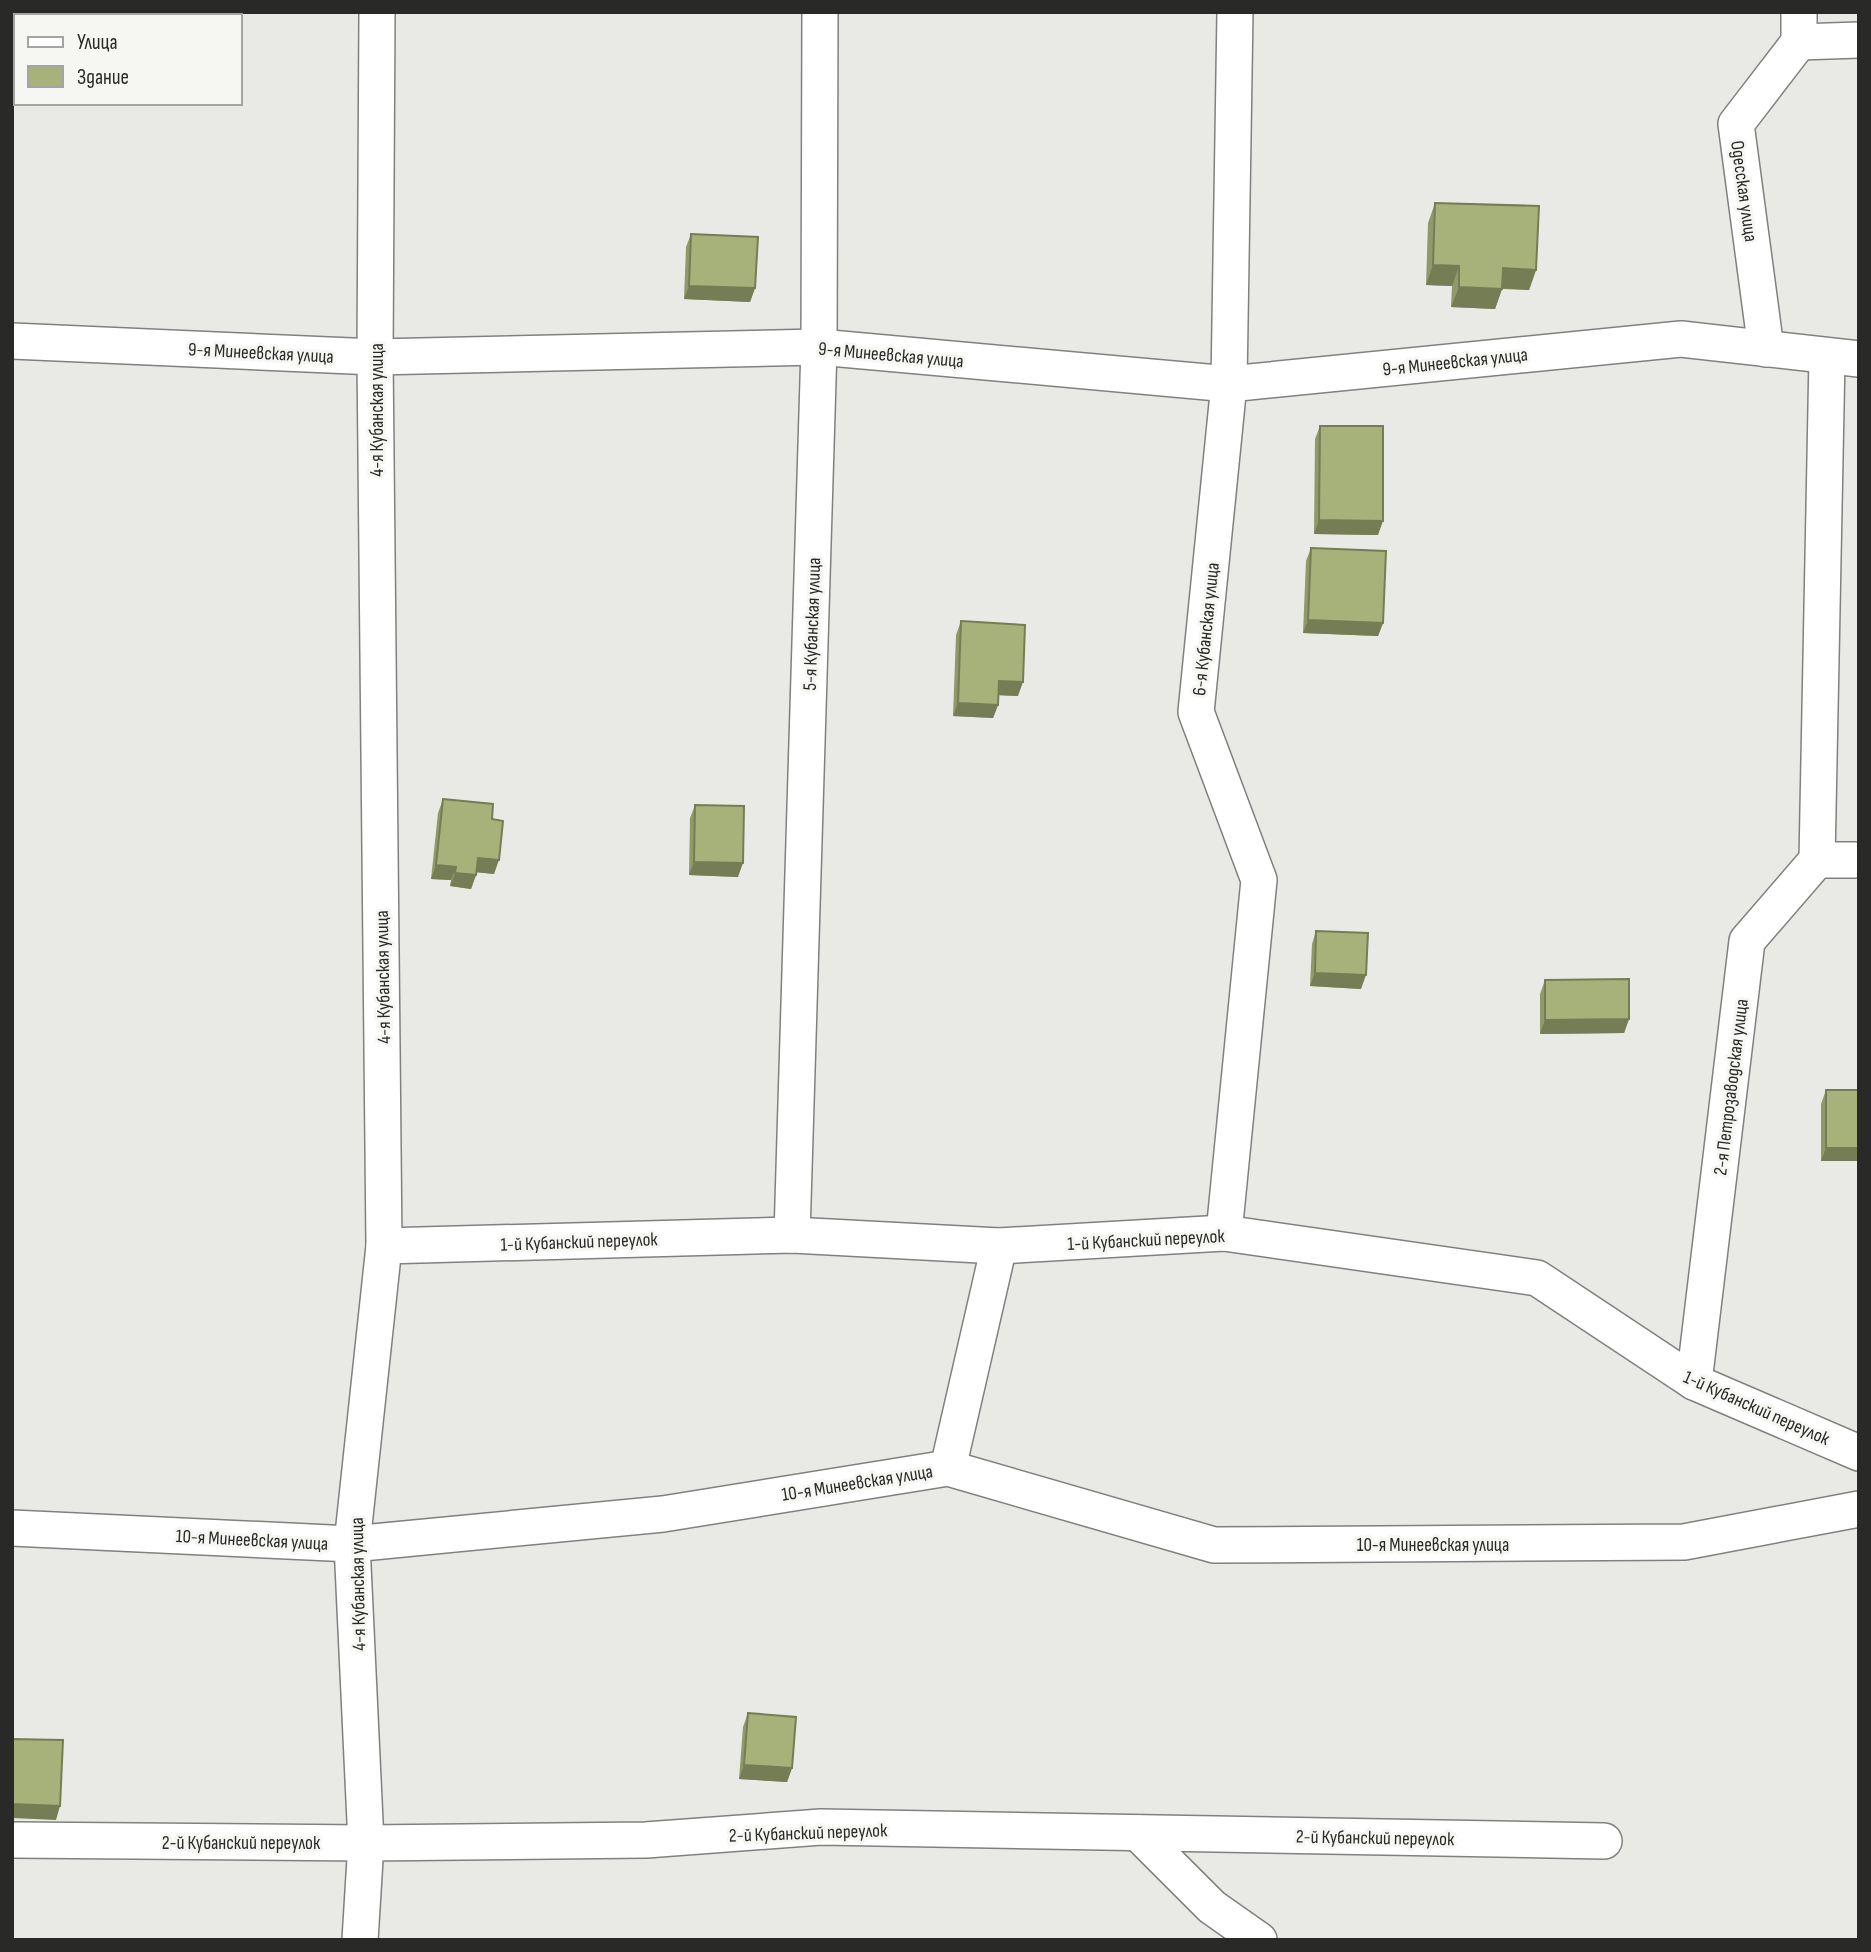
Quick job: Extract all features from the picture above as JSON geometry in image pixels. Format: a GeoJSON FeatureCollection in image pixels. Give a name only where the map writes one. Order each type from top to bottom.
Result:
{"type":"FeatureCollection","features":[{"type":"Feature","properties":{"kind":"street","name":"4-я Кубанская улица"},"geometry":{"type":"LineString","coordinates":[[360,1940],[366,1843],[352,1544],[384,1246],[375,357],[377,12]]}},
{"type":"Feature","properties":{"kind":"street","name":"5-я Кубанская улица"},"geometry":{"type":"LineString","coordinates":[[792,1235],[819,347],[820,12]]}},
{"type":"Feature","properties":{"kind":"street","name":"6-я Кубанская улица"},"geometry":{"type":"LineString","coordinates":[[1224,1233],[1259,880],[1196,712],[1229,384],[1235,12]]}},
{"type":"Feature","properties":{"kind":"street"},"geometry":{"type":"LineString","coordinates":[[1799,27],[1859,40]]}},
{"type":"Feature","properties":{"kind":"street","name":"Одесская улица"},"geometry":{"type":"LineString","coordinates":[[1766,349],[1736,124],[1799,27]]}},
{"type":"Feature","properties":{"kind":"street","name":"9-я Минеевская улица"},"geometry":{"type":"LineString","coordinates":[[12,341],[375,357],[819,347],[1229,384],[1681,338],[1843,358]]}},
{"type":"Feature","properties":{"kind":"street"},"geometry":{"type":"LineString","coordinates":[[1843,358],[1816,860],[1859,860]]}},
{"type":"Feature","properties":{"kind":"street","name":"2-я Петрозаводская улица"},"geometry":{"type":"LineString","coordinates":[[1694,1381],[1747,941],[1816,860]]}},
{"type":"Feature","properties":{"kind":"street","name":"1-й Кубанский переулок"},"geometry":{"type":"LineString","coordinates":[[384,1246],[792,1235],[999,1246],[1224,1233],[1537,1278],[1694,1381],[1859,1453]]}},
{"type":"Feature","properties":{"kind":"street"},"geometry":{"type":"LineString","coordinates":[[948,1468],[999,1246]]}},
{"type":"Feature","properties":{"kind":"street","name":"10-я Минеевская улица"},"geometry":{"type":"LineString","coordinates":[[12,1528],[352,1544],[663,1514],[948,1468],[1214,1545],[1684,1542],[1859,1508]]}},
{"type":"Feature","properties":{"kind":"street","name":"2-й Кубанский переулок"},"geometry":{"type":"LineString","coordinates":[[12,1840],[366,1843],[646,1840],[821,1827],[1604,1841]]}},
{"type":"Feature","properties":{"kind":"street"},"geometry":{"type":"LineString","coordinates":[[1138,1833],[1212,1907],[1259,1940]]}},
{"type":"Feature","properties":{"kind":"building"},"geometry":{"type":"Polygon","coordinates":[[[1435,203],[1539,206],[1536,270],[1503,268],[1502,289],[1459,287],[1459,266],[1433,265],[1435,203]]]}},
{"type":"Feature","properties":{"kind":"building"},"geometry":{"type":"Polygon","coordinates":[[[691,234],[758,237],[755,288],[689,286],[691,234]]]}},
{"type":"Feature","properties":{"kind":"building"},"geometry":{"type":"Polygon","coordinates":[[[1320,426],[1383,426],[1383,521],[1319,520],[1320,426]]]}},
{"type":"Feature","properties":{"kind":"building"},"geometry":{"type":"Polygon","coordinates":[[[1311,548],[1386,551],[1383,623],[1308,620],[1311,548]]]}},
{"type":"Feature","properties":{"kind":"building"},"geometry":{"type":"Polygon","coordinates":[[[961,621],[1025,625],[1023,682],[999,681],[998,705],[958,703],[961,621]]]}},
{"type":"Feature","properties":{"kind":"building"},"geometry":{"type":"Polygon","coordinates":[[[443,799],[493,804],[492,819],[503,821],[499,860],[478,858],[476,875],[455,873],[456,867],[436,865],[443,799]]]}},
{"type":"Feature","properties":{"kind":"building"},"geometry":{"type":"Polygon","coordinates":[[[695,805],[744,806],[743,863],[694,862],[695,805]]]}},
{"type":"Feature","properties":{"kind":"building"},"geometry":{"type":"Polygon","coordinates":[[[1316,931],[1368,933],[1366,975],[1315,973],[1316,931]]]}},
{"type":"Feature","properties":{"kind":"building"},"geometry":{"type":"Polygon","coordinates":[[[1629,979],[1629,1019],[1545,1020],[1545,980],[1629,979]]]}},
{"type":"Feature","properties":{"kind":"building"},"geometry":{"type":"Polygon","coordinates":[[[1826,1090],[1859,1090],[1859,1148],[1826,1148],[1826,1090]]]}},
{"type":"Feature","properties":{"kind":"building"},"geometry":{"type":"Polygon","coordinates":[[[748,1713],[796,1717],[792,1768],[744,1765],[748,1713]]]}},
{"type":"Feature","properties":{"kind":"building"},"geometry":{"type":"Polygon","coordinates":[[[12,1739],[63,1740],[60,1806],[12,1804],[12,1739]]]}}]}
